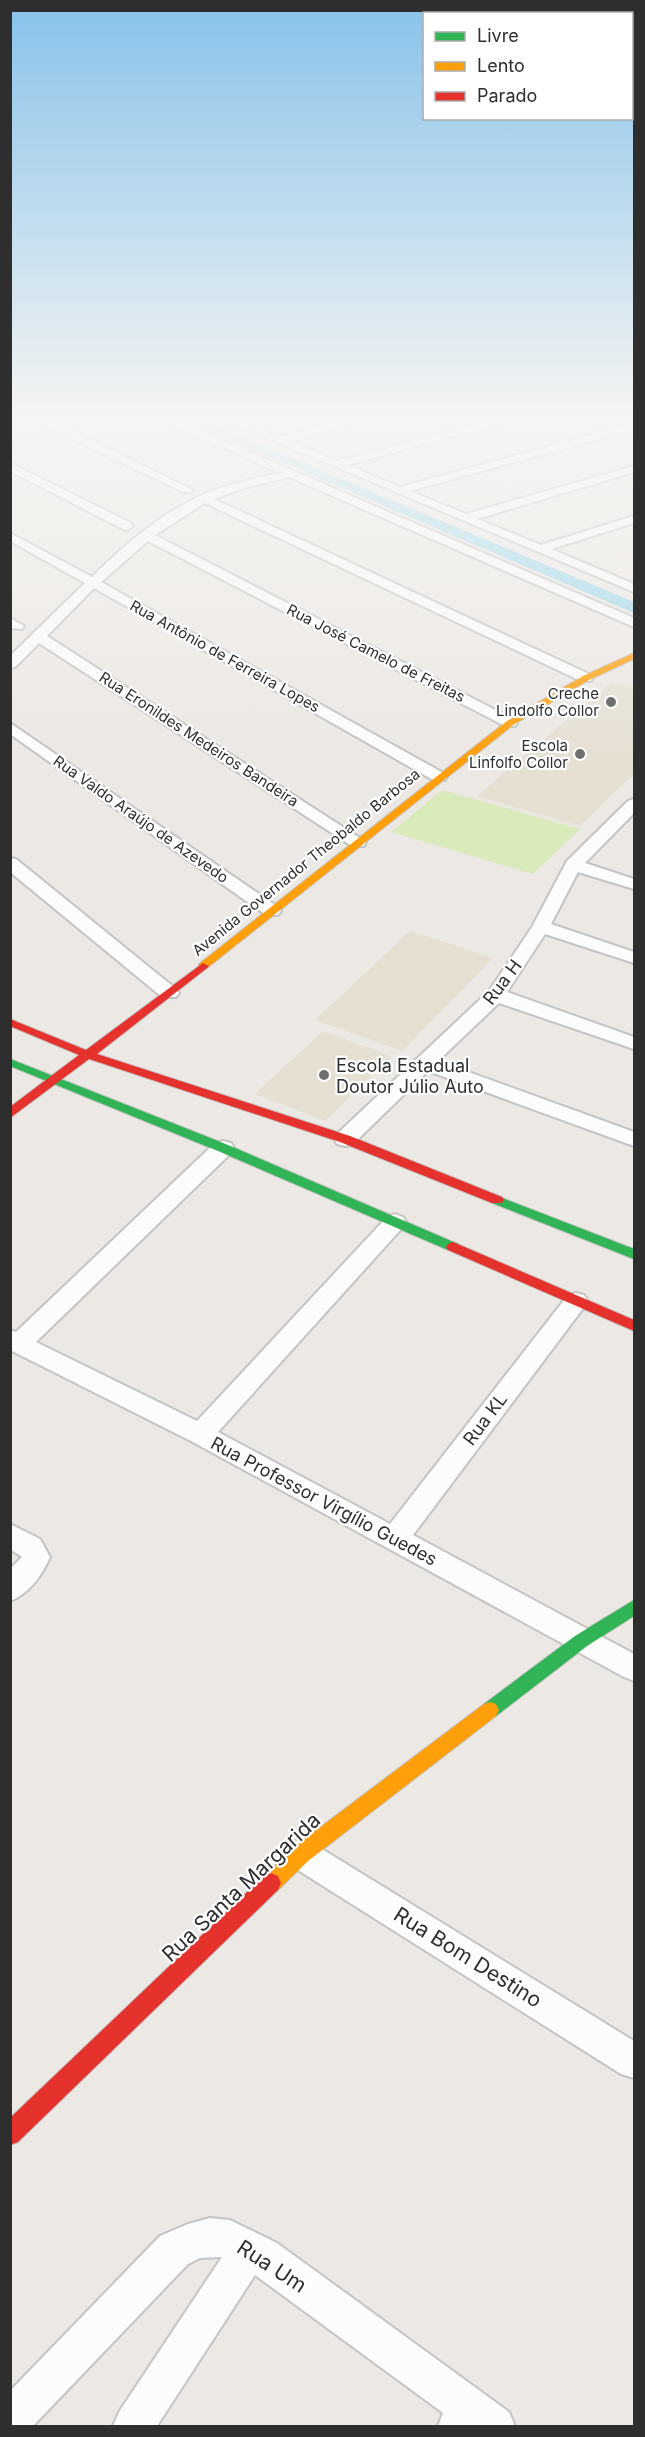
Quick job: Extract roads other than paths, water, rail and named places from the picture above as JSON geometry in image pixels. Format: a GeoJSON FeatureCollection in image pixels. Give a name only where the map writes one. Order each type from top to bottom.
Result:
{"type":"FeatureCollection","features":[{"type":"Feature","properties":{"kind":"street"},"geometry":{"type":"LineString","coordinates":[[10,664],[150,533]]}},
{"type":"Feature","properties":{"kind":"street"},"geometry":{"type":"LineString","coordinates":[[277,533],[586,678]]}},
{"type":"Feature","properties":{"kind":"street"},"geometry":{"type":"LineString","coordinates":[[426,533],[634,623]]}},
{"type":"Feature","properties":{"kind":"street"},"geometry":{"type":"LineString","coordinates":[[501,533],[634,588]]}},
{"type":"Feature","properties":{"kind":"street"},"geometry":{"type":"LineString","coordinates":[[540,549],[591,533]]}},
{"type":"Feature","properties":{"kind":"street","name":"Rua José Camelo de Freitas"},"geometry":{"type":"LineString","coordinates":[[146,535],[510,723]]}},
{"type":"Feature","properties":{"kind":"street","name":"Rua Antônio de Ferreira Lopes"},"geometry":{"type":"LineString","coordinates":[[10,536],[439,777]]}},
{"type":"Feature","properties":{"kind":"street"},"geometry":{"type":"LineString","coordinates":[[620,581],[634,576]]}},
{"type":"Feature","properties":{"kind":"street","name":"Rua Eronildes Medeiros Bandeira"},"geometry":{"type":"LineString","coordinates":[[39,637],[358,842]]}},
{"type":"Feature","properties":{"kind":"street","name":"Avenida Governador Theobaldo Barbosa"},"geometry":{"type":"LineString","coordinates":[[10,1114],[86,1054],[170,993],[439,777],[510,723],[586,678],[634,656]]}},
{"type":"Feature","properties":{"kind":"street","name":"Rua Valdo Araújo de Azevedo"},"geometry":{"type":"LineString","coordinates":[[10,727],[272,911]]}},
{"type":"Feature","properties":{"kind":"street","name":"Rua H"},"geometry":{"type":"LineString","coordinates":[[345,1139],[496,995],[541,927],[573,865],[631,810]]}},
{"type":"Feature","properties":{"kind":"street"},"geometry":{"type":"LineString","coordinates":[[10,863],[170,993]]}},
{"type":"Feature","properties":{"kind":"street"},"geometry":{"type":"LineString","coordinates":[[573,865],[634,884]]}},
{"type":"Feature","properties":{"kind":"street"},"geometry":{"type":"LineString","coordinates":[[541,927],[634,958]]}},
{"type":"Feature","properties":{"kind":"street"},"geometry":{"type":"LineString","coordinates":[[496,995],[634,1042]]}},
{"type":"Feature","properties":{"kind":"street"},"geometry":{"type":"LineString","coordinates":[[10,1022],[86,1054],[345,1139],[634,1254]]}},
{"type":"Feature","properties":{"kind":"street"},"geometry":{"type":"LineString","coordinates":[[10,1062],[223,1148],[634,1326]]}},
{"type":"Feature","properties":{"kind":"street"},"geometry":{"type":"LineString","coordinates":[[425,1063],[634,1139]]}},
{"type":"Feature","properties":{"kind":"street"},"geometry":{"type":"LineString","coordinates":[[15,1341],[223,1148]]}},
{"type":"Feature","properties":{"kind":"street"},"geometry":{"type":"LineString","coordinates":[[200,1434],[395,1222]]}},
{"type":"Feature","properties":{"kind":"street","name":"Rua KL"},"geometry":{"type":"LineString","coordinates":[[395,1538],[576,1301]]}},
{"type":"Feature","properties":{"kind":"street","name":"Rua Professor Virgílio Guedes"},"geometry":{"type":"LineString","coordinates":[[15,1341],[200,1434],[634,1668]]}},
{"type":"Feature","properties":{"kind":"street"},"geometry":{"type":"LineString","coordinates":[[10,1535],[35,1552],[36,1557],[33,1564],[10,1589]]}},
{"type":"Feature","properties":{"kind":"street","name":"Rua Santa Margarida"},"geometry":{"type":"LineString","coordinates":[[10,2134],[301,1854],[581,1641],[634,1607]]}},
{"type":"Feature","properties":{"kind":"street","name":"Rua Bom Destino"},"geometry":{"type":"LineString","coordinates":[[301,1854],[634,2061]]}},
{"type":"Feature","properties":{"kind":"street","name":"Rua Um"},"geometry":{"type":"LineString","coordinates":[[10,2421],[174,2250],[197,2238],[224,2236],[250,2249],[474,2420]]}},
{"type":"Feature","properties":{"kind":"street"},"geometry":{"type":"LineString","coordinates":[[133,2427],[250,2249]]}},
{"type":"Feature","properties":{"kind":"waterway"},"geometry":{"type":"LineString","coordinates":[[456,533],[634,608]]}},
{"type":"Feature","properties":{"kind":"place","name":"Creche Lindolfo Collor"},"geometry":{"type":"Point","coordinates":[611,702]}},
{"type":"Feature","properties":{"kind":"place","name":"Escola Linfolfo Collor"},"geometry":{"type":"Point","coordinates":[580,754]}},
{"type":"Feature","properties":{"kind":"place","name":"Escola Estadual Doutor Júlio Auto"},"geometry":{"type":"Point","coordinates":[324,1075]}}]}
